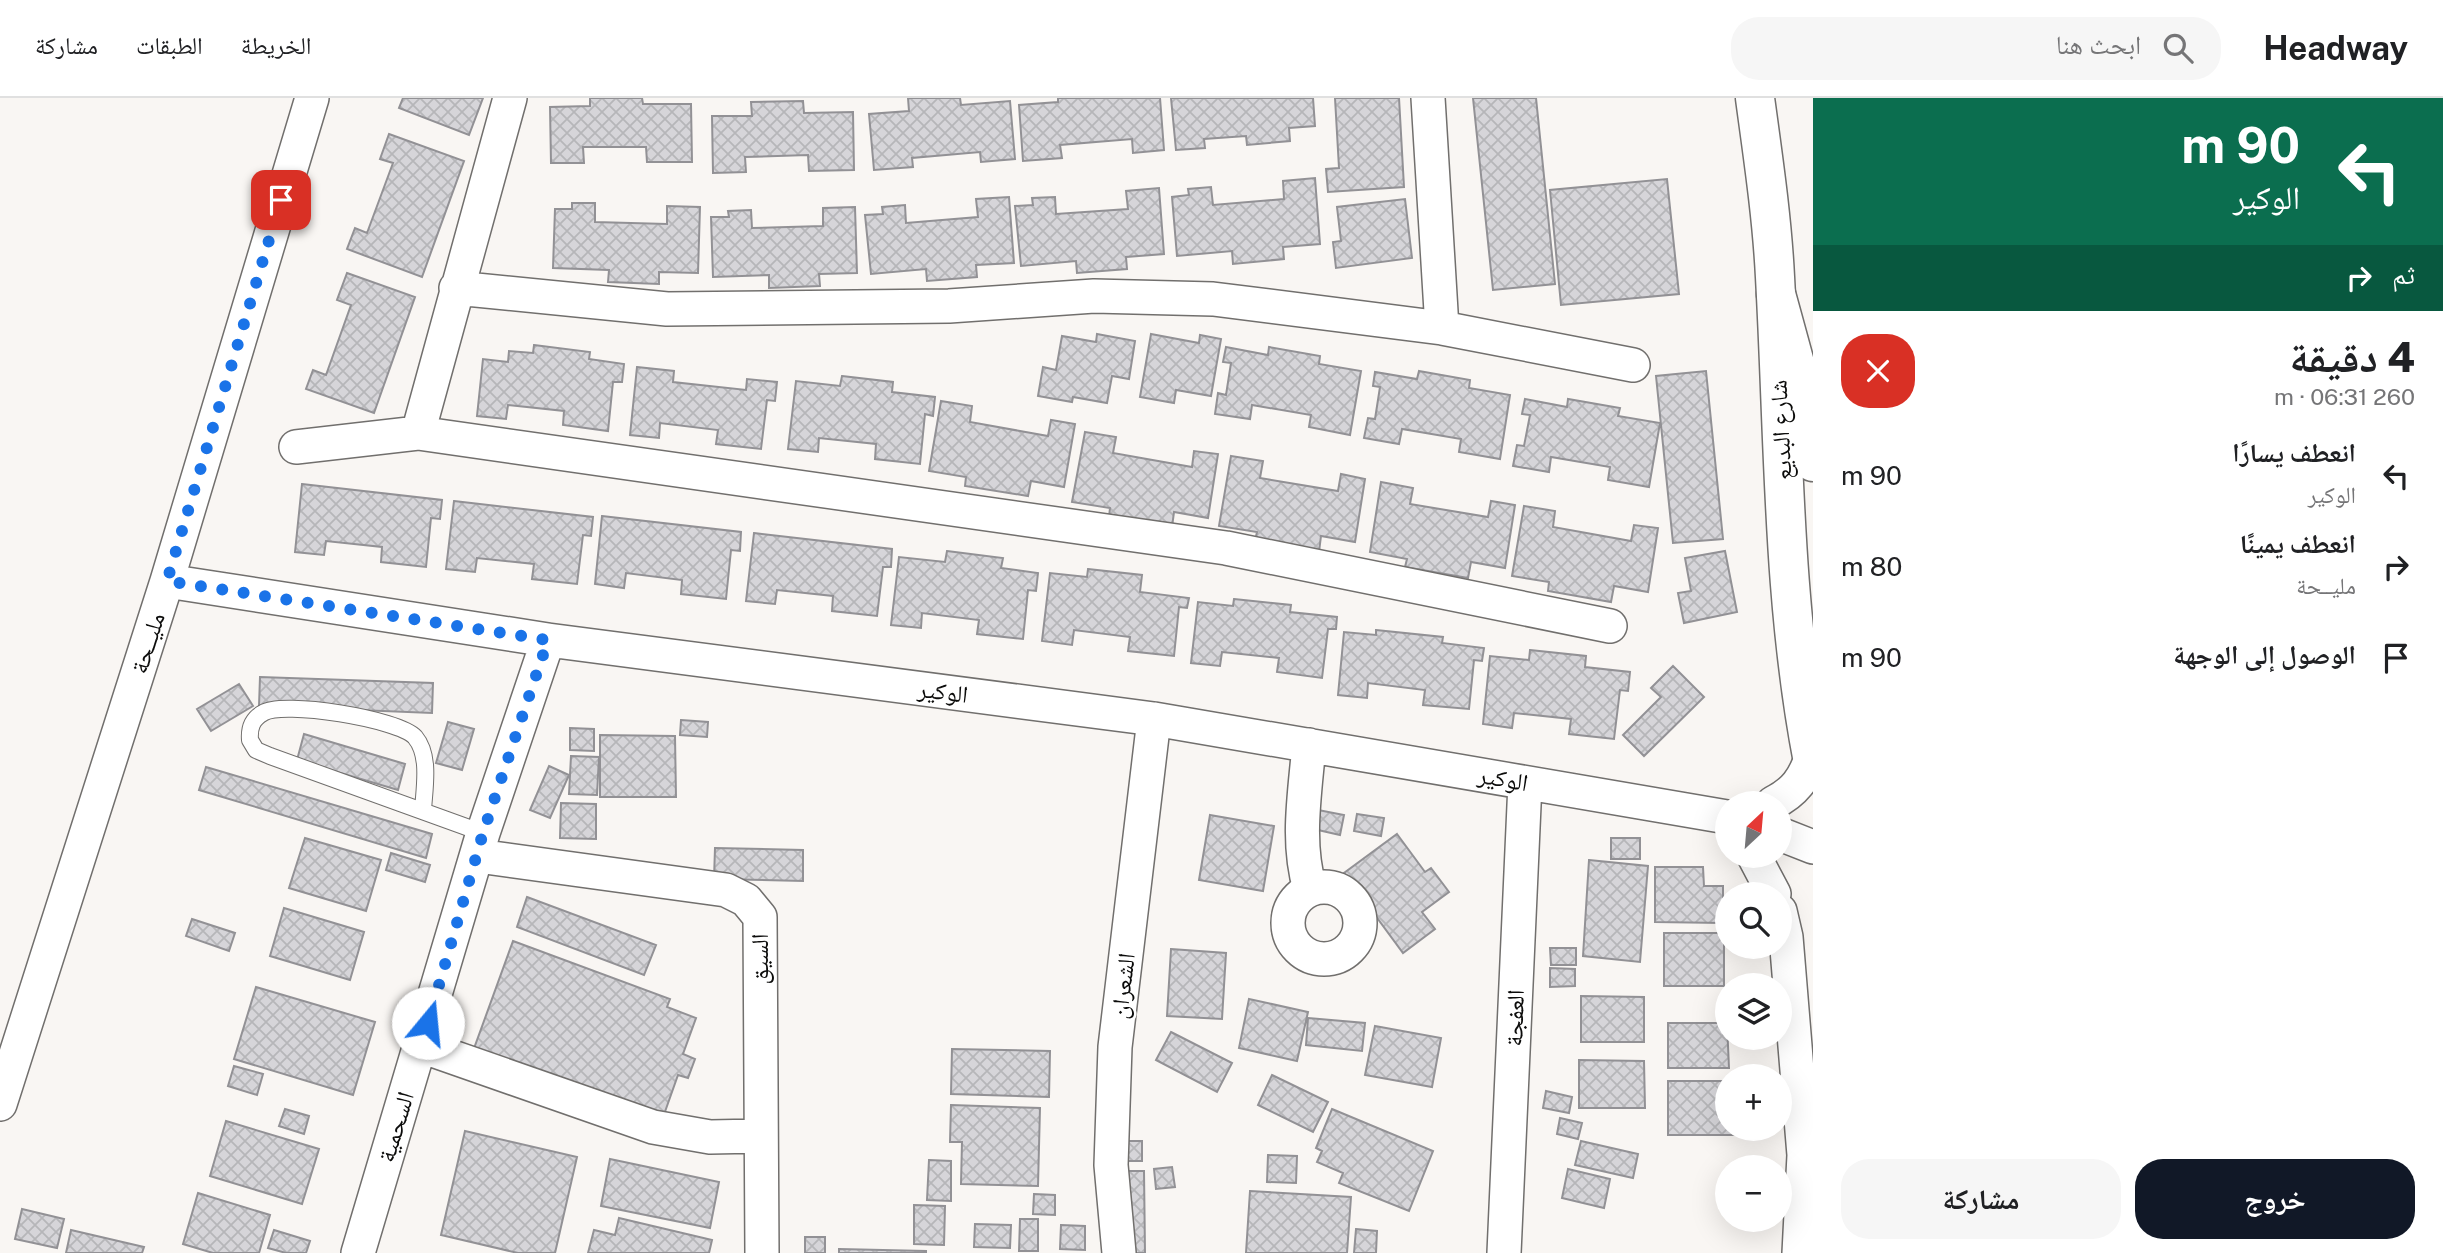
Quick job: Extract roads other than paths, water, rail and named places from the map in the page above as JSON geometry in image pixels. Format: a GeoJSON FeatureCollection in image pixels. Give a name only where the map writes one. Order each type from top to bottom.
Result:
{"type":"FeatureCollection","features":[{"type":"Feature","properties":{"kind":"main road","name":"شارع البديع"},"geometry":{"type":"LineString","coordinates":[[1755,98],[1776,293],[1780,419],[1792,616],[1812,759]]}},
{"type":"Feature","properties":{"kind":"main road"},"geometry":{"type":"LineString","coordinates":[[1776,293],[1796,364],[1813,462]]}},
{"type":"Feature","properties":{"kind":"street","name":"مليــحة"},"geometry":{"type":"LineString","coordinates":[[0,1104],[167,581],[312,98]]}},
{"type":"Feature","properties":{"kind":"street"},"geometry":{"type":"LineString","coordinates":[[418,433],[510,98]]}},
{"type":"Feature","properties":{"kind":"street"},"geometry":{"type":"LineString","coordinates":[[1428,98],[1442,328]]}},
{"type":"Feature","properties":{"kind":"street"},"geometry":{"type":"LineString","coordinates":[[456,288],[667,309],[936,306],[1094,296],[1213,299],[1442,328],[1633,365]]}},
{"type":"Feature","properties":{"kind":"street"},"geometry":{"type":"LineString","coordinates":[[296,447],[418,433],[1226,548],[1609,626]]}},
{"type":"Feature","properties":{"kind":"street","name":"الوكير"},"geometry":{"type":"LineString","coordinates":[[167,581],[548,640],[1154,719],[1715,817]]}},
{"type":"Feature","properties":{"kind":"street","name":"السحمية"},"geometry":{"type":"LineString","coordinates":[[358,1253],[481,844],[548,640]]}},
{"type":"Feature","properties":{"kind":"street","name":"الشعران"},"geometry":{"type":"LineString","coordinates":[[1119,1253],[1111,1165],[1115,1046],[1154,719]]}},
{"type":"Feature","properties":{"kind":"street"},"geometry":{"type":"LineString","coordinates":[[1309,745],[1301,842],[1303,866],[1310,890]]}},
{"type":"Feature","properties":{"kind":"street"},"geometry":{"type":"LineString","coordinates":[[1792,791],[1804,778],[1812,759]]}},
{"type":"Feature","properties":{"kind":"street","name":"العفجة"},"geometry":{"type":"LineString","coordinates":[[1504,1253],[1525,783]]}},
{"type":"Feature","properties":{"kind":"street"},"geometry":{"type":"LineString","coordinates":[[1792,839],[1813,848]]}},
{"type":"Feature","properties":{"kind":"street","name":"السيق"},"geometry":{"type":"LineString","coordinates":[[481,844],[726,890],[746,900],[760,917],[759,1136],[762,1253]]}},
{"type":"Feature","properties":{"kind":"street"},"geometry":{"type":"LineString","coordinates":[[1788,959],[1809,1155],[1799,1253]]}},
{"type":"Feature","properties":{"kind":"street"},"geometry":{"type":"LineString","coordinates":[[421,1046],[653,1127],[710,1137],[759,1136]]}},
{"type":"Feature","properties":{"kind":"lane"},"geometry":{"type":"LineString","coordinates":[[423,811],[425,773],[420,748],[414,736],[391,724],[293,710],[264,711],[252,722],[250,740],[256,750],[423,811],[481,844]]}}]}
